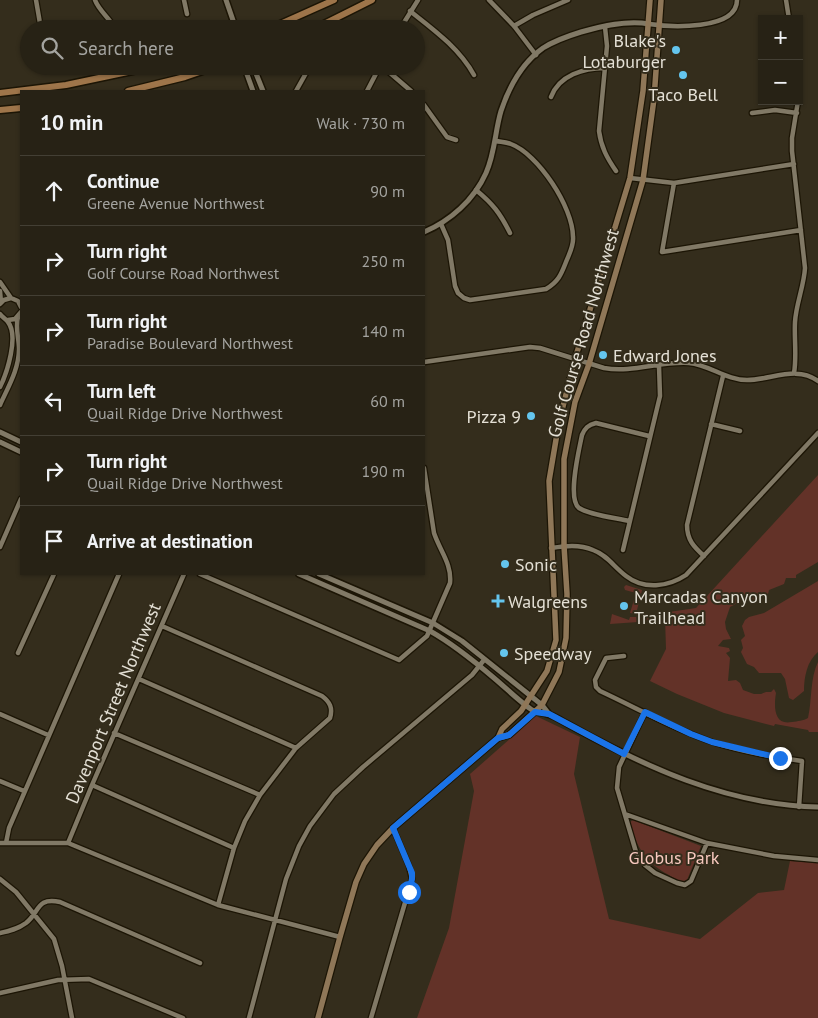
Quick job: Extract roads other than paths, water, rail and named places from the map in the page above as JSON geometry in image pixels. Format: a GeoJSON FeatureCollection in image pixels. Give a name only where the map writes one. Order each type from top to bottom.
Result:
{"type":"FeatureCollection","features":[{"type":"Feature","properties":{"kind":"main road"},"geometry":{"type":"LineString","coordinates":[[289,20],[334,0]]}},
{"type":"Feature","properties":{"kind":"main road"},"geometry":{"type":"LineString","coordinates":[[332,20],[372,0]]}},
{"type":"Feature","properties":{"kind":"main road","name":"Golf Course Road Northwest"},"geometry":{"type":"LineString","coordinates":[[498,738],[502,729],[526,705],[547,671],[556,640],[549,481],[559,422],[630,178],[643,92],[650,0]]}},
{"type":"Feature","properties":{"kind":"main road","name":"Golf Course Road Northwest"},"geometry":{"type":"LineString","coordinates":[[318,1018],[356,882],[364,864],[377,844],[498,738],[509,735],[535,712],[542,705],[558,672],[566,638],[564,459],[575,402],[589,364],[643,180],[654,99],[661,0]]}},
{"type":"Feature","properties":{"kind":"main road"},"geometry":{"type":"LineString","coordinates":[[0,92],[83,82],[115,75]]}},
{"type":"Feature","properties":{"kind":"main road"},"geometry":{"type":"LineString","coordinates":[[132,90],[189,75]]}},
{"type":"Feature","properties":{"kind":"main road"},"geometry":{"type":"LineString","coordinates":[[0,110],[20,108]]}},
{"type":"Feature","properties":{"kind":"street"},"geometry":{"type":"LineString","coordinates":[[36,0],[39,20]]}},
{"type":"Feature","properties":{"kind":"street"},"geometry":{"type":"LineString","coordinates":[[95,0],[96,4],[110,20]]}},
{"type":"Feature","properties":{"kind":"street"},"geometry":{"type":"LineString","coordinates":[[184,0],[187,14]]}},
{"type":"Feature","properties":{"kind":"street"},"geometry":{"type":"LineString","coordinates":[[226,0],[233,20]]}},
{"type":"Feature","properties":{"kind":"street"},"geometry":{"type":"LineString","coordinates":[[405,20],[418,0]]}},
{"type":"Feature","properties":{"kind":"street"},"geometry":{"type":"LineString","coordinates":[[489,0],[514,26],[536,55]]}},
{"type":"Feature","properties":{"kind":"street"},"geometry":{"type":"LineString","coordinates":[[514,26],[533,15],[568,0]]}},
{"type":"Feature","properties":{"kind":"street"},"geometry":{"type":"LineString","coordinates":[[425,232],[441,224],[457,212],[476,190],[486,174],[496,141],[501,111],[514,80],[527,63],[543,48],[563,38],[622,24],[641,23],[676,27],[721,20],[733,12],[737,5],[737,0]]}},
{"type":"Feature","properties":{"kind":"street"},"geometry":{"type":"LineString","coordinates":[[786,0],[788,15]]}},
{"type":"Feature","properties":{"kind":"street"},"geometry":{"type":"LineString","coordinates":[[410,11],[421,20]]}},
{"type":"Feature","properties":{"kind":"street"},"geometry":{"type":"LineString","coordinates":[[425,24],[453,47],[467,63],[474,75]]}},
{"type":"Feature","properties":{"kind":"street"},"geometry":{"type":"LineString","coordinates":[[605,27],[606,46],[600,142],[604,153],[616,171]]}},
{"type":"Feature","properties":{"kind":"street"},"geometry":{"type":"LineString","coordinates":[[551,97],[559,83],[570,76],[592,68],[605,68]]}},
{"type":"Feature","properties":{"kind":"street"},"geometry":{"type":"LineString","coordinates":[[247,75],[253,90]]}},
{"type":"Feature","properties":{"kind":"street"},"geometry":{"type":"LineString","coordinates":[[257,75],[264,90]]}},
{"type":"Feature","properties":{"kind":"street"},"geometry":{"type":"LineString","coordinates":[[297,90],[305,75]]}},
{"type":"Feature","properties":{"kind":"street"},"geometry":{"type":"LineString","coordinates":[[368,90],[376,75]]}},
{"type":"Feature","properties":{"kind":"street"},"geometry":{"type":"LineString","coordinates":[[392,75],[411,90]]}},
{"type":"Feature","properties":{"kind":"street"},"geometry":{"type":"LineString","coordinates":[[794,373],[796,355],[795,321],[804,283],[805,268],[792,138],[798,105]]}},
{"type":"Feature","properties":{"kind":"street"},"geometry":{"type":"LineString","coordinates":[[425,106],[447,136],[456,140]]}},
{"type":"Feature","properties":{"kind":"street"},"geometry":{"type":"LineString","coordinates":[[752,113],[775,110],[797,113]]}},
{"type":"Feature","properties":{"kind":"street"},"geometry":{"type":"LineString","coordinates":[[441,224],[448,240],[455,286],[458,293],[464,298],[470,300],[546,288],[560,278],[574,236],[565,207],[558,193],[536,163],[513,144],[496,141]]}},
{"type":"Feature","properties":{"kind":"street"},"geometry":{"type":"LineString","coordinates":[[630,178],[674,184],[794,164]]}},
{"type":"Feature","properties":{"kind":"street"},"geometry":{"type":"LineString","coordinates":[[674,184],[662,252],[801,230]]}},
{"type":"Feature","properties":{"kind":"street"},"geometry":{"type":"LineString","coordinates":[[476,190],[492,202],[510,233]]}},
{"type":"Feature","properties":{"kind":"street"},"geometry":{"type":"LineString","coordinates":[[0,282],[16,299],[1,303],[0,292]]}},
{"type":"Feature","properties":{"kind":"street"},"geometry":{"type":"LineString","coordinates":[[0,314],[8,320],[11,329],[12,349],[7,370],[0,387]]}},
{"type":"Feature","properties":{"kind":"street"},"geometry":{"type":"LineString","coordinates":[[0,405],[10,384],[17,362],[19,347],[16,325],[20,314]]}},
{"type":"Feature","properties":{"kind":"street"},"geometry":{"type":"LineString","coordinates":[[8,320],[15,320],[18,317]]}},
{"type":"Feature","properties":{"kind":"street"},"geometry":{"type":"LineString","coordinates":[[425,362],[530,347],[540,348],[589,364],[615,370],[690,363],[733,379],[748,380],[794,373],[803,374],[818,381]]}},
{"type":"Feature","properties":{"kind":"street"},"geometry":{"type":"LineString","coordinates":[[623,550],[660,396],[661,377],[659,366]]}},
{"type":"Feature","properties":{"kind":"street"},"geometry":{"type":"LineString","coordinates":[[704,556],[691,544],[687,525],[723,376]]}},
{"type":"Feature","properties":{"kind":"street"},"geometry":{"type":"LineString","coordinates":[[629,521],[585,511],[576,505],[573,494],[582,435],[584,429],[590,425],[602,424],[649,436]]}},
{"type":"Feature","properties":{"kind":"street"},"geometry":{"type":"LineString","coordinates":[[712,424],[740,431]]}},
{"type":"Feature","properties":{"kind":"street"},"geometry":{"type":"LineString","coordinates":[[0,432],[20,442]]}},
{"type":"Feature","properties":{"kind":"street"},"geometry":{"type":"LineString","coordinates":[[551,548],[564,546],[583,547],[593,550],[612,561],[626,576],[651,586],[677,582],[704,556],[818,433]]}},
{"type":"Feature","properties":{"kind":"street"},"geometry":{"type":"LineString","coordinates":[[0,442],[20,452]]}},
{"type":"Feature","properties":{"kind":"street"},"geometry":{"type":"LineString","coordinates":[[202,575],[399,660],[418,645],[430,631],[450,583],[451,574],[448,562],[437,543],[434,533],[425,474]]}},
{"type":"Feature","properties":{"kind":"street"},"geometry":{"type":"LineString","coordinates":[[0,547],[20,501]]}},
{"type":"Feature","properties":{"kind":"street"},"geometry":{"type":"LineString","coordinates":[[18,653],[54,575]]}},
{"type":"Feature","properties":{"kind":"street"},"geometry":{"type":"LineString","coordinates":[[119,575],[3,843],[68,843],[218,905],[340,937]]}},
{"type":"Feature","properties":{"kind":"street","name":"Davenport Street Northwest"},"geometry":{"type":"LineString","coordinates":[[68,843],[184,575]]}},
{"type":"Feature","properties":{"kind":"street"},"geometry":{"type":"LineString","coordinates":[[301,575],[430,631],[480,666],[535,712],[549,714],[624,754],[680,779],[712,790],[758,801],[799,807],[818,807]]}},
{"type":"Feature","properties":{"kind":"street"},"geometry":{"type":"LineString","coordinates":[[322,575],[332,579]]}},
{"type":"Feature","properties":{"kind":"street"},"geometry":{"type":"LineString","coordinates":[[320,583],[338,576],[343,593]]}},
{"type":"Feature","properties":{"kind":"street"},"geometry":{"type":"LineString","coordinates":[[340,583],[433,623],[462,641],[542,705],[549,714]]}},
{"type":"Feature","properties":{"kind":"street"},"geometry":{"type":"LineString","coordinates":[[368,595],[375,607]]}},
{"type":"Feature","properties":{"kind":"street"},"geometry":{"type":"LineString","coordinates":[[162,626],[322,696],[331,707],[330,718],[327,722],[296,748],[260,795],[234,848],[218,905]]}},
{"type":"Feature","properties":{"kind":"street"},"geometry":{"type":"LineString","coordinates":[[624,656],[606,658],[595,680],[596,686],[600,691],[712,742],[780,758],[802,761],[799,807]]}},
{"type":"Feature","properties":{"kind":"street"},"geometry":{"type":"LineString","coordinates":[[249,1018],[286,879],[294,855],[310,826],[328,801],[363,767],[472,675],[484,660]]}},
{"type":"Feature","properties":{"kind":"street"},"geometry":{"type":"LineString","coordinates":[[139,679],[296,748]]}},
{"type":"Feature","properties":{"kind":"street"},"geometry":{"type":"LineString","coordinates":[[645,712],[619,767],[617,788],[636,852],[645,865],[655,873],[677,884],[685,884],[691,881],[707,843]]}},
{"type":"Feature","properties":{"kind":"street"},"geometry":{"type":"LineString","coordinates":[[0,714],[48,736]]}},
{"type":"Feature","properties":{"kind":"street"},"geometry":{"type":"LineString","coordinates":[[114,733],[260,795]]}},
{"type":"Feature","properties":{"kind":"street"},"geometry":{"type":"LineString","coordinates":[[0,781],[24,791]]}},
{"type":"Feature","properties":{"kind":"street"},"geometry":{"type":"LineString","coordinates":[[92,785],[234,848]]}},
{"type":"Feature","properties":{"kind":"street"},"geometry":{"type":"LineString","coordinates":[[625,814],[707,843],[774,856],[818,860]]}},
{"type":"Feature","properties":{"kind":"street"},"geometry":{"type":"LineString","coordinates":[[371,1018],[412,879],[409,866],[393,828]]}},
{"type":"Feature","properties":{"kind":"street"},"geometry":{"type":"LineString","coordinates":[[0,879],[11,886],[54,938],[72,1018]]}},
{"type":"Feature","properties":{"kind":"street"},"geometry":{"type":"LineString","coordinates":[[0,934],[21,926],[28,921],[38,906],[52,900],[200,964]]}},
{"type":"Feature","properties":{"kind":"street"},"geometry":{"type":"LineString","coordinates":[[0,993],[58,980],[89,979],[182,1018]]}},
{"type":"Feature","properties":{"kind":"place","name":"Blake's Lotaburger"},"geometry":{"type":"Point","coordinates":[676,50]}},
{"type":"Feature","properties":{"kind":"place","name":"Taco Bell"},"geometry":{"type":"Point","coordinates":[683,75]}},
{"type":"Feature","properties":{"kind":"place","name":"Edward Jones"},"geometry":{"type":"Point","coordinates":[603,355]}},
{"type":"Feature","properties":{"kind":"place","name":"Pizza 9"},"geometry":{"type":"Point","coordinates":[531,416]}},
{"type":"Feature","properties":{"kind":"place","name":"Sonic"},"geometry":{"type":"Point","coordinates":[505,564]}},
{"type":"Feature","properties":{"kind":"place","name":"Walgreens"},"geometry":{"type":"Point","coordinates":[498,601]}},
{"type":"Feature","properties":{"kind":"place","name":"Marcadas Canyon Trailhead"},"geometry":{"type":"Point","coordinates":[624,606]}},
{"type":"Feature","properties":{"kind":"place","name":"Speedway"},"geometry":{"type":"Point","coordinates":[504,653]}},
{"type":"Feature","properties":{"kind":"park label","name":"Globus Park"},"geometry":{"type":"Point","coordinates":[674,857]}}]}
